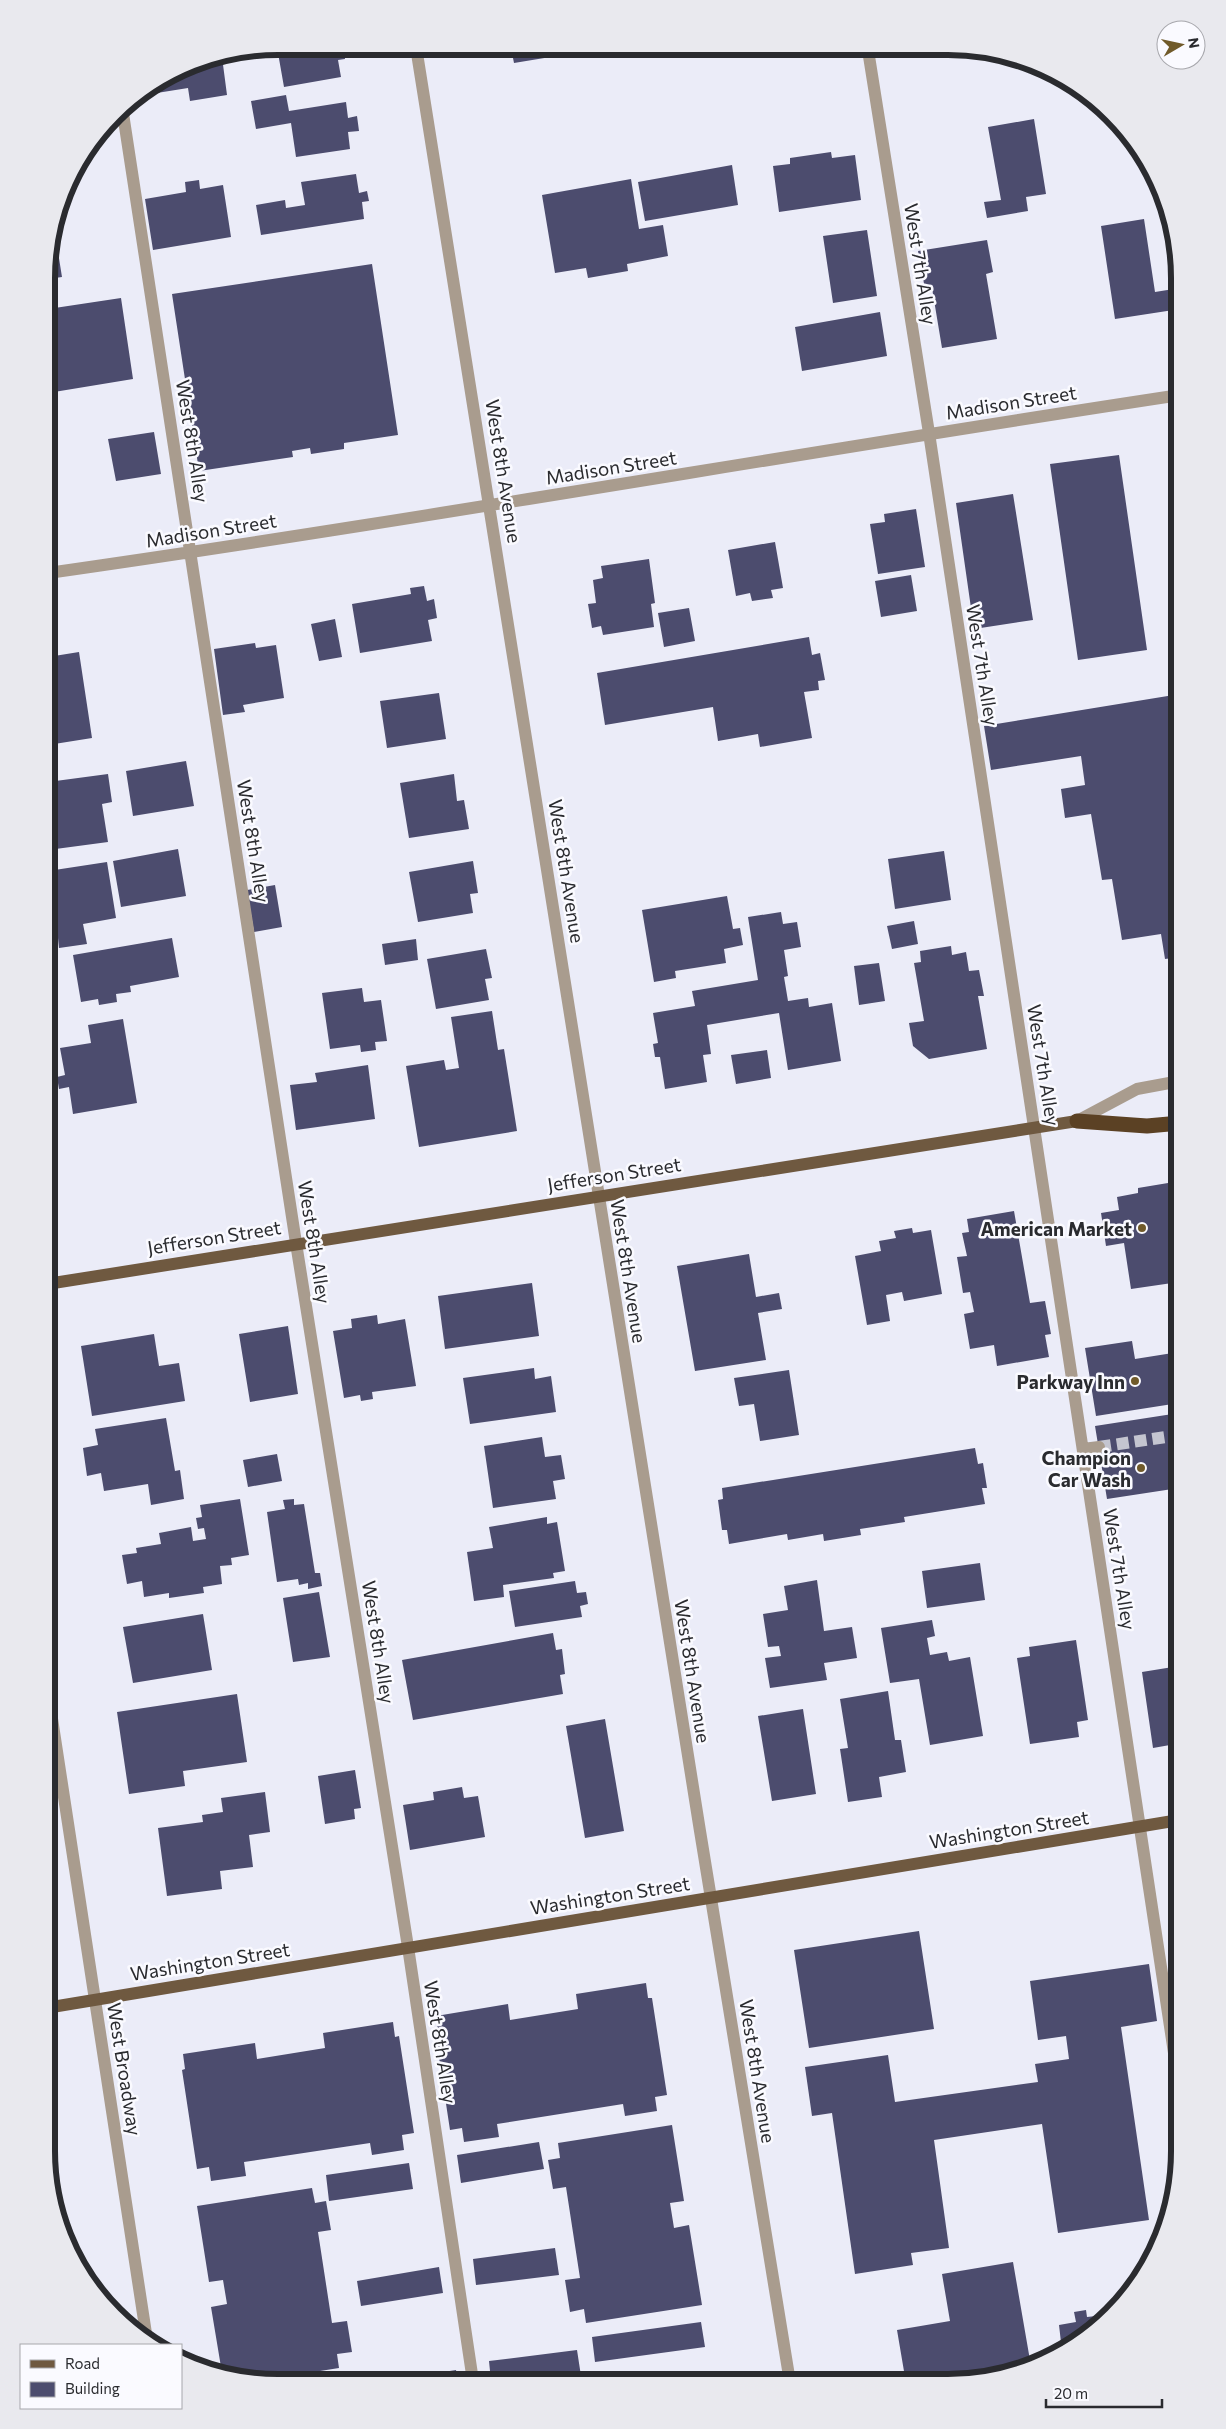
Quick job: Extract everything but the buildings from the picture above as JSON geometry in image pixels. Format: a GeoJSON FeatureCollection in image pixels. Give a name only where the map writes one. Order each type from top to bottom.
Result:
{"type":"FeatureCollection","features":[{"type":"Feature","properties":{"kind":"highway"},"geometry":{"type":"LineString","coordinates":[[1078,1121],[1147,1126],[1171,1124]]}},
{"type":"Feature","properties":{"kind":"main road","name":"Jefferson Street"},"geometry":{"type":"LineString","coordinates":[[55,1283],[296,1243],[1078,1121]]}},
{"type":"Feature","properties":{"kind":"main road","name":"Washington Street"},"geometry":{"type":"LineString","coordinates":[[55,2006],[1171,1821]]}},
{"type":"Feature","properties":{"kind":"street","name":"West 8th Avenue"},"geometry":{"type":"LineString","coordinates":[[417,55],[598,1196],[789,2374]]}},
{"type":"Feature","properties":{"kind":"street","name":"West 7th Alley"},"geometry":{"type":"LineString","coordinates":[[869,55],[929,433],[1171,2033]]}},
{"type":"Feature","properties":{"kind":"street","name":"West 8th Alley"},"geometry":{"type":"LineString","coordinates":[[123,117],[296,1243],[408,1947],[472,2374]]}},
{"type":"Feature","properties":{"kind":"street","name":"Madison Street"},"geometry":{"type":"LineString","coordinates":[[55,573],[490,506],[929,433],[1171,396]]}},
{"type":"Feature","properties":{"kind":"street","name":"Jefferson Street"},"geometry":{"type":"LineString","coordinates":[[1078,1121],[1138,1089],[1171,1083]]}},
{"type":"Feature","properties":{"kind":"street"},"geometry":{"type":"LineString","coordinates":[[1083,1449],[1098,1447]]}},
{"type":"Feature","properties":{"kind":"street","name":"West Broadway"},"geometry":{"type":"LineString","coordinates":[[55,1738],[146,2330]]}},
{"type":"Feature","properties":{"kind":"tunnel"},"geometry":{"type":"LineString","coordinates":[[1099,1447],[1171,1436]]}},
{"type":"Feature","properties":{"kind":"place","name":"American Market"},"geometry":{"type":"Point","coordinates":[1142,1228]}},
{"type":"Feature","properties":{"kind":"place","name":"Parkway Inn"},"geometry":{"type":"Point","coordinates":[1135,1381]}},
{"type":"Feature","properties":{"kind":"place","name":"Champion Car Wash"},"geometry":{"type":"Point","coordinates":[1141,1468]}}]}
